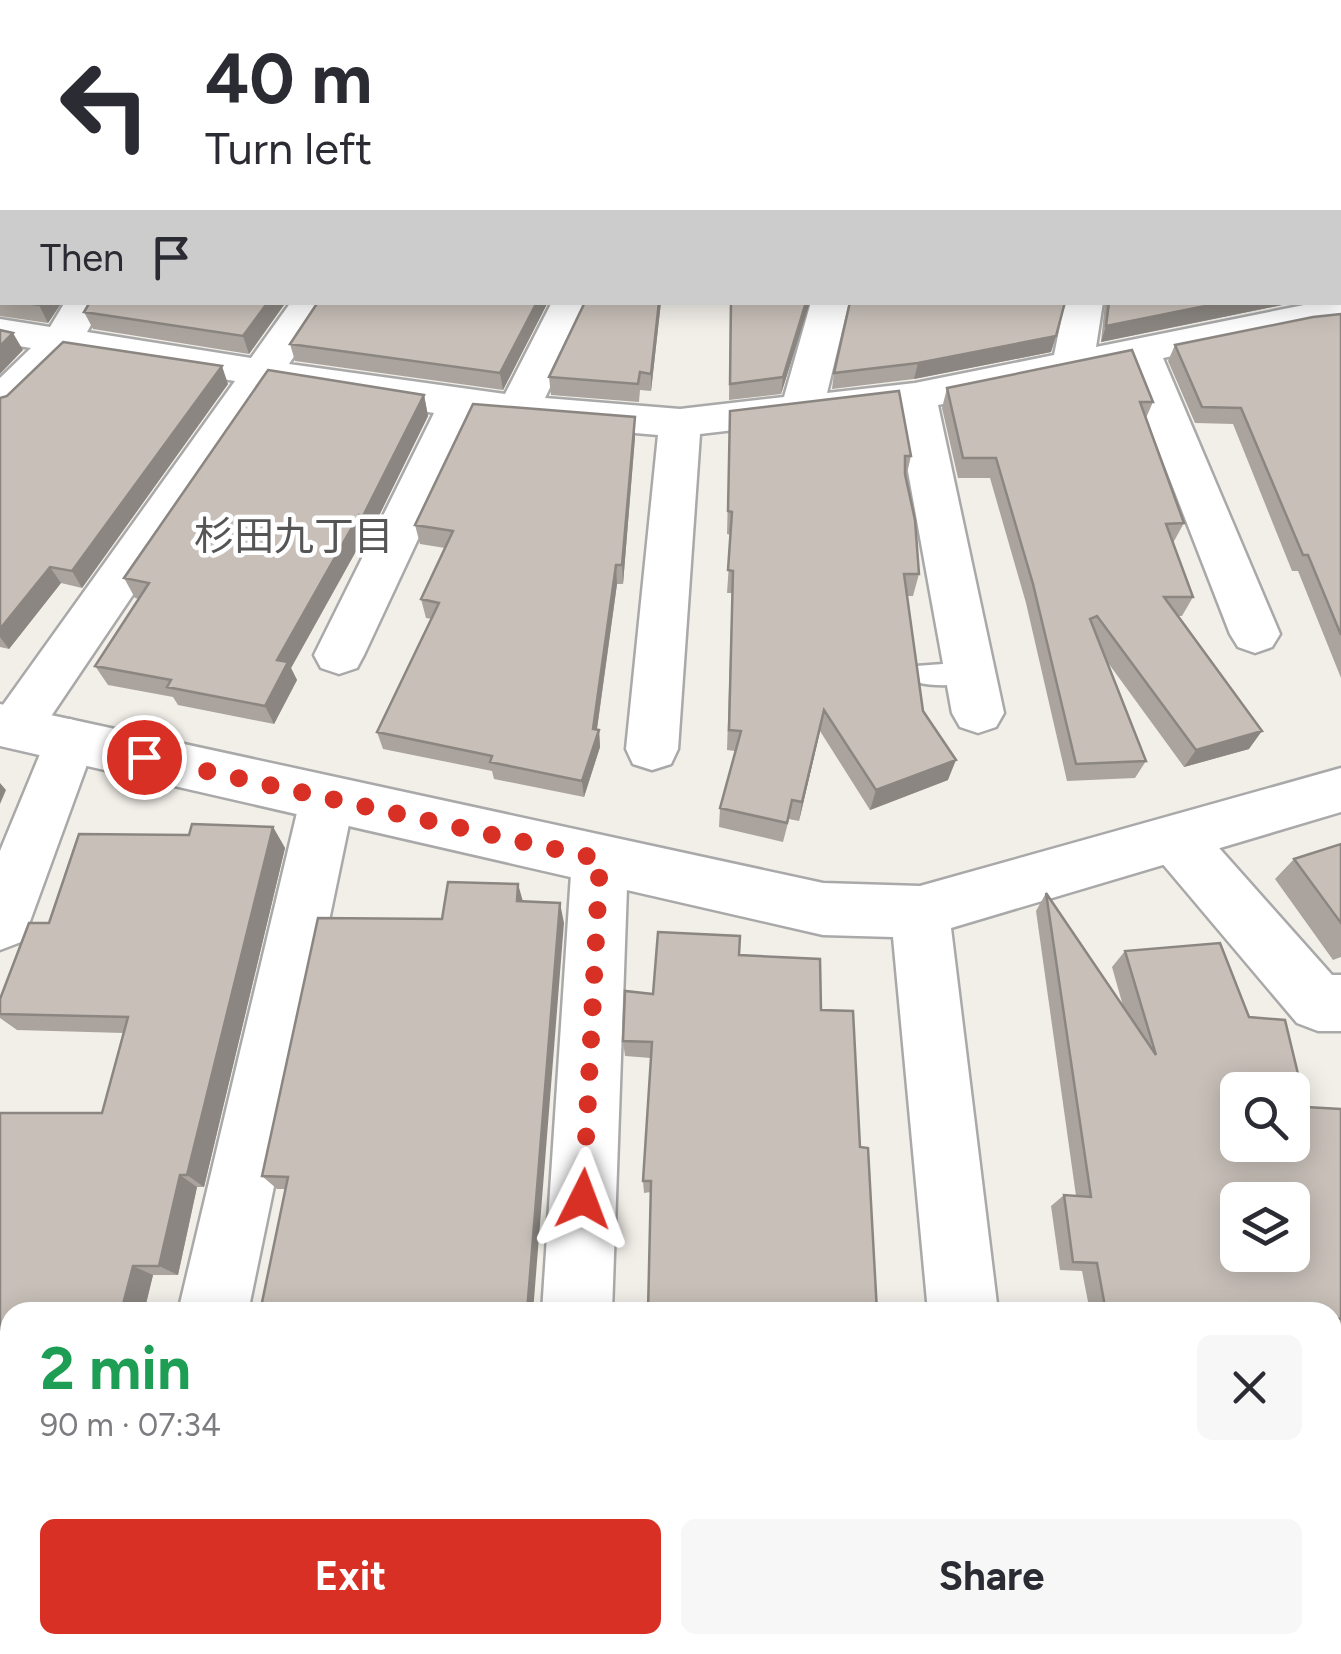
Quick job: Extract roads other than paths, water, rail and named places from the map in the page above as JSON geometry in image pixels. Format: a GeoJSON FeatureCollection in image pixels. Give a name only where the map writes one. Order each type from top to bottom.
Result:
{"type":"FeatureCollection","features":[{"type":"Feature","properties":{"kind":"street"},"geometry":{"type":"LineString","coordinates":[[0,401],[62,342],[83,305]]}},
{"type":"Feature","properties":{"kind":"street"},"geometry":{"type":"LineString","coordinates":[[310,305],[7,727],[823,909],[920,912],[1341,790]]}},
{"type":"Feature","properties":{"kind":"street"},"geometry":{"type":"LineString","coordinates":[[518,411],[571,305]]}},
{"type":"Feature","properties":{"kind":"street"},"geometry":{"type":"LineString","coordinates":[[801,412],[829,305]]}},
{"type":"Feature","properties":{"kind":"street"},"geometry":{"type":"LineString","coordinates":[[1072,362],[1083,305]]}},
{"type":"Feature","properties":{"kind":"street"},"geometry":{"type":"LineString","coordinates":[[0,331],[460,404],[680,423],[915,396],[1072,362],[1141,353],[1317,311]]}},
{"type":"Feature","properties":{"kind":"street"},"geometry":{"type":"LineString","coordinates":[[1141,353],[1255,634]]}},
{"type":"Feature","properties":{"kind":"street"},"geometry":{"type":"LineString","coordinates":[[915,396],[958,687]]}},
{"type":"Feature","properties":{"kind":"street"},"geometry":{"type":"LineString","coordinates":[[339,655],[460,404]]}},
{"type":"Feature","properties":{"kind":"street"},"geometry":{"type":"LineString","coordinates":[[652,748],[680,423]]}},
{"type":"Feature","properties":{"kind":"street"},"geometry":{"type":"LineString","coordinates":[[0,924],[70,740]]}},
{"type":"Feature","properties":{"kind":"street"},"geometry":{"type":"LineString","coordinates":[[216,1302],[327,800]]}},
{"type":"Feature","properties":{"kind":"street"},"geometry":{"type":"LineString","coordinates":[[1176,838],[1318,1003],[1341,1002]]}},
{"type":"Feature","properties":{"kind":"street"},"geometry":{"type":"LineString","coordinates":[[578,1302],[600,859]]}},
{"type":"Feature","properties":{"kind":"street"},"geometry":{"type":"LineString","coordinates":[[920,912],[962,1302]]}},
{"type":"Feature","properties":{"kind":"district","name":"杉田九丁目"},"geometry":{"type":"Point","coordinates":[294,536]}}]}
